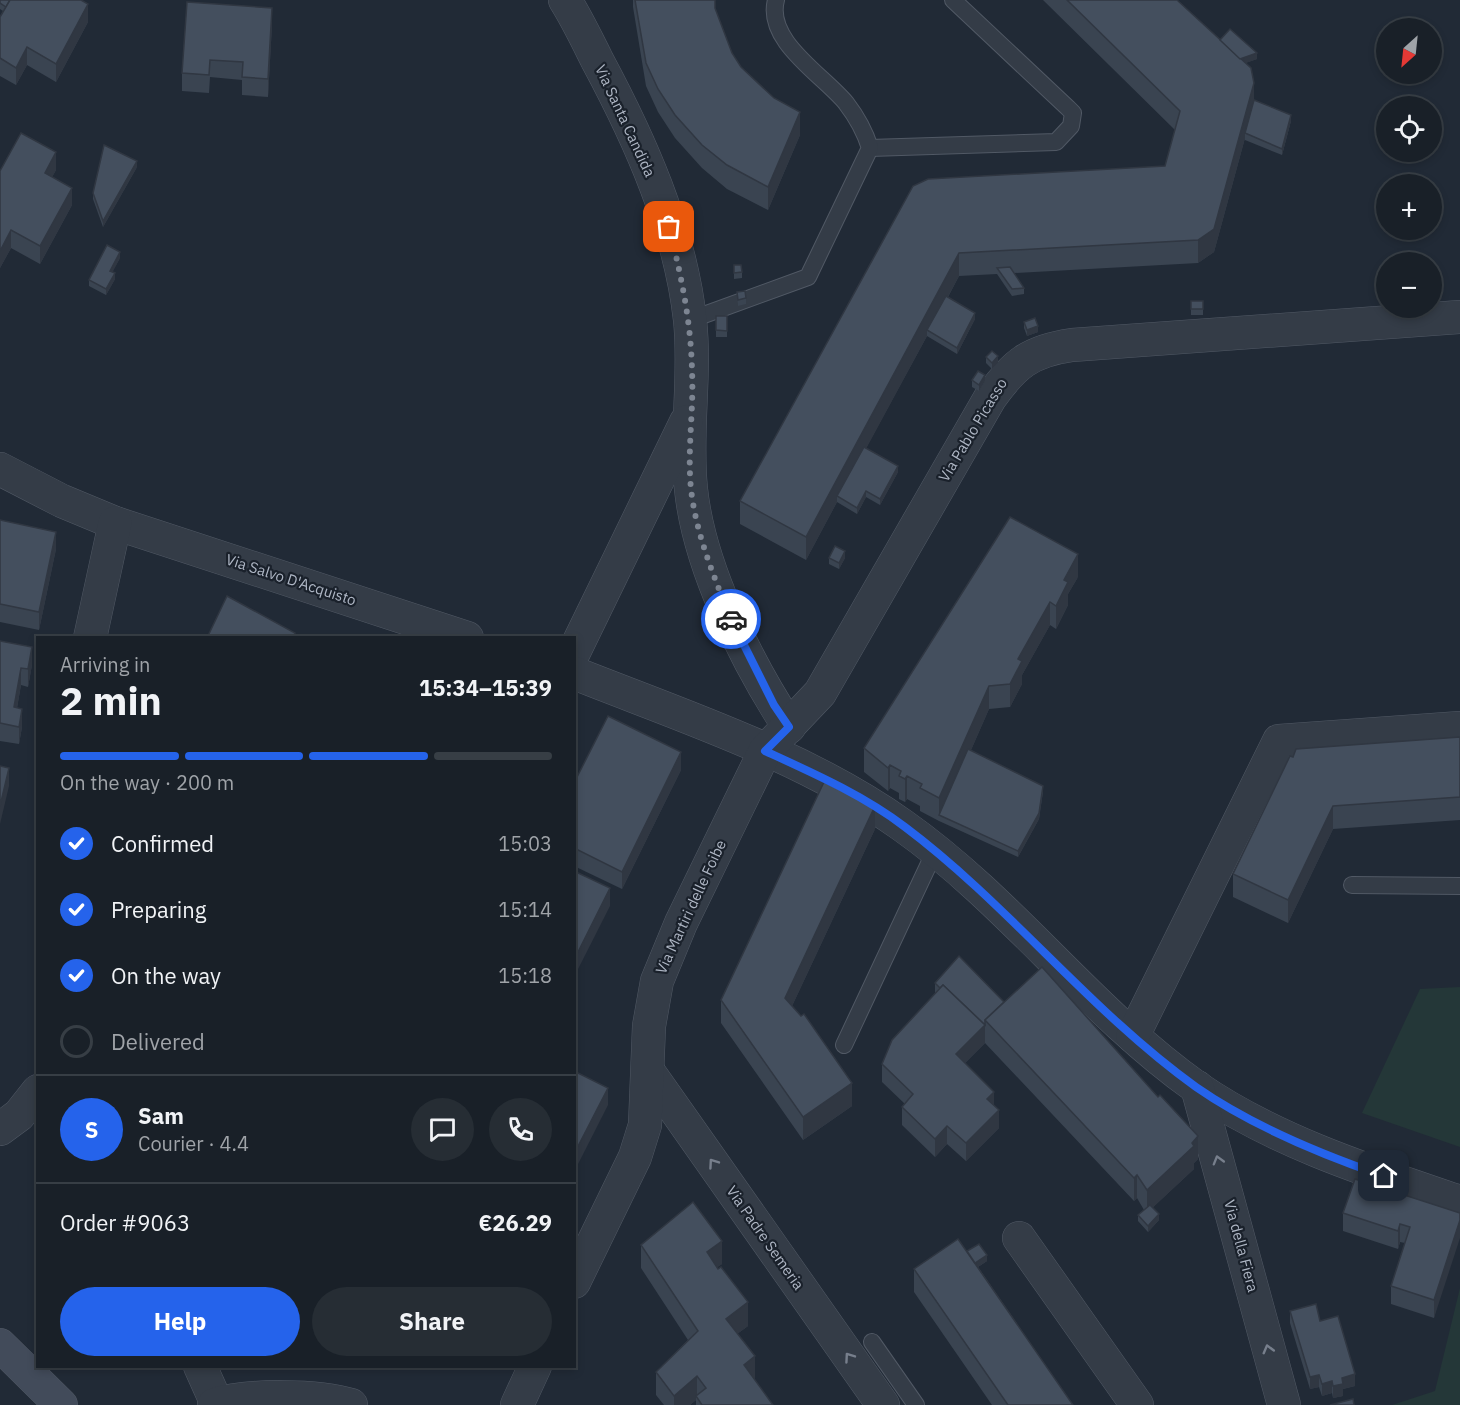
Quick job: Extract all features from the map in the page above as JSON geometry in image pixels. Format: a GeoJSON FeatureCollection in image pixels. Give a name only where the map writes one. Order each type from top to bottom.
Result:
{"type":"FeatureCollection","features":[{"type":"Feature","properties":{"kind":"main road"},"geometry":{"type":"LineString","coordinates":[[0,1345],[61,1405]]}},
{"type":"Feature","properties":{"kind":"street","name":"Via Santa Candida"},"geometry":{"type":"LineString","coordinates":[[565,0],[610,84],[646,162],[669,227],[690,320],[689,447],[691,490],[700,536],[733,623],[774,705],[789,727]]}},
{"type":"Feature","properties":{"kind":"street","name":"Via Pablo Picasso"},"geometry":{"type":"LineString","coordinates":[[765,751],[820,693],[990,398],[1018,363],[1042,351],[1072,345],[1460,317]]}},
{"type":"Feature","properties":{"kind":"street"},"geometry":{"type":"LineString","coordinates":[[576,648],[691,413]]}},
{"type":"Feature","properties":{"kind":"street","name":"Via Salvo D'Acquisto"},"geometry":{"type":"LineString","coordinates":[[0,469],[62,501],[115,523],[460,636]]}},
{"type":"Feature","properties":{"kind":"street"},"geometry":{"type":"LineString","coordinates":[[90,636],[115,523]]}},
{"type":"Feature","properties":{"kind":"street"},"geometry":{"type":"LineString","coordinates":[[576,674],[765,751],[862,798],[905,826],[935,851],[972,883],[1133,1036],[1197,1087],[1252,1120],[1313,1148],[1460,1202]]}},
{"type":"Feature","properties":{"kind":"street"},"geometry":{"type":"LineString","coordinates":[[1133,1036],[1279,741],[1460,728]]}},
{"type":"Feature","properties":{"kind":"street","name":"Via Martiri delle Foibe"},"geometry":{"type":"LineString","coordinates":[[576,1278],[635,1157],[645,1125],[649,1026],[657,981],[681,923],[765,751]]}},
{"type":"Feature","properties":{"kind":"street","name":"Via Padre Semeria"},"geometry":{"type":"LineString","coordinates":[[648,1071],[883,1405]]}},
{"type":"Feature","properties":{"kind":"street","name":"Via della Fiera"},"geometry":{"type":"LineString","coordinates":[[1197,1087],[1284,1405]]}},
{"type":"Feature","properties":{"kind":"street"},"geometry":{"type":"LineString","coordinates":[[0,1129],[18,1114],[36,1093]]}},
{"type":"Feature","properties":{"kind":"street"},"geometry":{"type":"LineString","coordinates":[[1019,1238],[1137,1405]]}},
{"type":"Feature","properties":{"kind":"street"},"geometry":{"type":"LineString","coordinates":[[201,1368],[215,1404],[239,1400],[306,1399],[351,1405]]}},
{"type":"Feature","properties":{"kind":"street"},"geometry":{"type":"LineString","coordinates":[[517,1405],[534,1368]]}},
{"type":"Feature","properties":{"kind":"lane"},"geometry":{"type":"LineString","coordinates":[[690,320],[808,277],[870,148],[865,132],[846,103],[784,41],[774,9],[776,0]]}},
{"type":"Feature","properties":{"kind":"lane"},"geometry":{"type":"LineString","coordinates":[[870,148],[1056,142],[1071,126],[1073,113],[953,0]]}},
{"type":"Feature","properties":{"kind":"lane"},"geometry":{"type":"LineString","coordinates":[[844,1045],[935,851]]}},
{"type":"Feature","properties":{"kind":"lane"},"geometry":{"type":"LineString","coordinates":[[1352,885],[1460,886]]}},
{"type":"Feature","properties":{"kind":"lane"},"geometry":{"type":"LineString","coordinates":[[872,1342],[916,1405]]}},
{"type":"Feature","properties":{"kind":"shaded area"},"geometry":{"type":"Polygon","coordinates":[[[1460,987],[1460,1147],[1362,1113],[1420,989],[1460,987]]]}},
{"type":"Feature","properties":{"kind":"shaded area"},"geometry":{"type":"Polygon","coordinates":[[[1460,1288],[1460,1405],[1392,1405],[1435,1391],[1460,1288]]]}},
{"type":"Feature","properties":{"kind":"building"},"geometry":{"type":"Polygon","coordinates":[[[0,0],[10,0],[6,7],[0,3],[0,0]]]}},
{"type":"Feature","properties":{"kind":"building"},"geometry":{"type":"Polygon","coordinates":[[[10,0],[81,0],[88,4],[56,64],[27,47],[16,68],[0,58],[0,17],[10,0]]]}},
{"type":"Feature","properties":{"kind":"building"},"geometry":{"type":"Polygon","coordinates":[[[635,0],[715,0],[715,8],[732,53],[741,67],[774,98],[800,112],[768,187],[727,165],[702,145],[675,115],[658,89],[646,63],[635,0]]]}},
{"type":"Feature","properties":{"kind":"building"},"geometry":{"type":"Polygon","coordinates":[[[1067,0],[1177,0],[1251,68],[1254,83],[1214,229],[1198,240],[959,253],[806,537],[740,501],[913,186],[928,179],[1165,166],[1180,111],[1067,0]]]}},
{"type":"Feature","properties":{"kind":"building"},"geometry":{"type":"Polygon","coordinates":[[[187,2],[272,8],[268,79],[242,77],[243,62],[210,60],[209,75],[182,73],[187,2]]]}},
{"type":"Feature","properties":{"kind":"building"},"geometry":{"type":"Polygon","coordinates":[[[1230,29],[1257,53],[1240,59],[1220,40],[1230,29]]]}},
{"type":"Feature","properties":{"kind":"building"},"geometry":{"type":"Polygon","coordinates":[[[1254,100],[1291,115],[1282,149],[1245,133],[1254,100]]]}},
{"type":"Feature","properties":{"kind":"building"},"geometry":{"type":"Polygon","coordinates":[[[21,133],[56,152],[45,173],[72,188],[40,246],[11,230],[0,251],[0,171],[21,133]]]}},
{"type":"Feature","properties":{"kind":"building"},"geometry":{"type":"Polygon","coordinates":[[[104,145],[137,161],[103,221],[93,193],[104,145]]]}},
{"type":"Feature","properties":{"kind":"building"},"geometry":{"type":"Polygon","coordinates":[[[107,245],[120,252],[110,271],[115,273],[106,289],[89,280],[107,245]]]}},
{"type":"Feature","properties":{"kind":"building"},"geometry":{"type":"Polygon","coordinates":[[[734,265],[741,265],[742,272],[734,273],[734,265]]]}},
{"type":"Feature","properties":{"kind":"building"},"geometry":{"type":"Polygon","coordinates":[[[1010,267],[1024,288],[1012,289],[997,268],[1010,267]]]}},
{"type":"Feature","properties":{"kind":"building"},"geometry":{"type":"Polygon","coordinates":[[[745,291],[746,298],[738,300],[737,292],[745,291]]]}},
{"type":"Feature","properties":{"kind":"building"},"geometry":{"type":"Polygon","coordinates":[[[946,296],[975,313],[957,348],[927,330],[946,296]]]}},
{"type":"Feature","properties":{"kind":"building"},"geometry":{"type":"Polygon","coordinates":[[[1191,301],[1203,301],[1203,309],[1191,309],[1191,301]]]}},
{"type":"Feature","properties":{"kind":"building"},"geometry":{"type":"Polygon","coordinates":[[[716,316],[727,316],[727,331],[716,330],[716,316]]]}},
{"type":"Feature","properties":{"kind":"building"},"geometry":{"type":"Polygon","coordinates":[[[1035,318],[1038,326],[1027,330],[1024,322],[1035,318]]]}},
{"type":"Feature","properties":{"kind":"building"},"geometry":{"type":"Polygon","coordinates":[[[992,351],[998,356],[992,363],[986,357],[992,351]]]}},
{"type":"Feature","properties":{"kind":"building"},"geometry":{"type":"Polygon","coordinates":[[[978,371],[985,375],[979,385],[972,380],[978,371]]]}},
{"type":"Feature","properties":{"kind":"building"},"geometry":{"type":"Polygon","coordinates":[[[864,447],[898,466],[880,499],[866,491],[857,508],[837,496],[864,447]]]}},
{"type":"Feature","properties":{"kind":"building"},"geometry":{"type":"Polygon","coordinates":[[[1010,517],[1078,554],[1064,580],[1068,582],[1056,606],[1050,602],[1018,659],[1022,661],[1010,684],[989,686],[939,798],[920,788],[922,784],[907,776],[905,779],[899,776],[901,771],[890,765],[888,768],[864,748],[1010,517]]]}},
{"type":"Feature","properties":{"kind":"building"},"geometry":{"type":"Polygon","coordinates":[[[0,520],[56,532],[39,612],[0,604],[0,520]]]}},
{"type":"Feature","properties":{"kind":"building"},"geometry":{"type":"Polygon","coordinates":[[[835,546],[845,551],[839,563],[829,558],[835,546]]]}},
{"type":"Feature","properties":{"kind":"building"},"geometry":{"type":"Polygon","coordinates":[[[227,596],[295,633],[294,636],[208,636],[227,596]]]}},
{"type":"Feature","properties":{"kind":"building"},"geometry":{"type":"Polygon","coordinates":[[[0,641],[32,647],[28,669],[21,668],[14,707],[22,709],[19,727],[0,723],[0,641]]]}},
{"type":"Feature","properties":{"kind":"building"},"geometry":{"type":"Polygon","coordinates":[[[608,716],[681,752],[622,872],[576,849],[576,779],[608,716]]]}},
{"type":"Feature","properties":{"kind":"building"},"geometry":{"type":"Polygon","coordinates":[[[1460,737],[1460,797],[1333,806],[1288,900],[1233,874],[1290,756],[1293,757],[1296,749],[1460,737]]]}},
{"type":"Feature","properties":{"kind":"building"},"geometry":{"type":"Polygon","coordinates":[[[968,749],[1043,786],[1039,813],[1018,851],[939,815],[968,749]]]}},
{"type":"Feature","properties":{"kind":"building"},"geometry":{"type":"Polygon","coordinates":[[[0,766],[9,768],[0,806],[0,766]]]}},
{"type":"Feature","properties":{"kind":"building"},"geometry":{"type":"Polygon","coordinates":[[[824,782],[875,806],[785,998],[801,1016],[804,1014],[852,1083],[803,1117],[721,1000],[824,782]]]}},
{"type":"Feature","properties":{"kind":"building"},"geometry":{"type":"Polygon","coordinates":[[[576,872],[610,888],[576,956],[576,872]]]}},
{"type":"Feature","properties":{"kind":"building"},"geometry":{"type":"Polygon","coordinates":[[[959,956],[1004,1002],[985,1020],[985,1025],[943,985],[940,988],[935,983],[959,956]]]}},
{"type":"Feature","properties":{"kind":"building"},"geometry":{"type":"Polygon","coordinates":[[[1042,967],[1158,1097],[1160,1095],[1198,1136],[1192,1143],[1194,1146],[1147,1190],[1137,1175],[1134,1178],[985,1020],[1042,967]]]}},
{"type":"Feature","properties":{"kind":"building"},"geometry":{"type":"Polygon","coordinates":[[[943,985],[985,1025],[956,1054],[994,1092],[987,1099],[999,1110],[966,1143],[947,1126],[935,1139],[902,1107],[913,1094],[882,1064],[892,1040],[943,985]]]}},
{"type":"Feature","properties":{"kind":"building"},"geometry":{"type":"Polygon","coordinates":[[[576,1072],[608,1088],[576,1150],[576,1072]]]}},
{"type":"Feature","properties":{"kind":"building"},"geometry":{"type":"Polygon","coordinates":[[[1355,1179],[1460,1213],[1460,1220],[1434,1300],[1391,1286],[1410,1227],[1400,1224],[1398,1231],[1343,1213],[1355,1179]]]}},
{"type":"Feature","properties":{"kind":"building"},"geometry":{"type":"Polygon","coordinates":[[[693,1202],[722,1241],[707,1252],[718,1269],[721,1267],[748,1302],[726,1319],[755,1356],[744,1365],[773,1405],[702,1405],[696,1396],[706,1388],[697,1376],[674,1396],[656,1372],[698,1331],[641,1245],[693,1202]]]}},
{"type":"Feature","properties":{"kind":"building"},"geometry":{"type":"Polygon","coordinates":[[[1150,1205],[1159,1214],[1148,1226],[1138,1215],[1150,1205]]]}},
{"type":"Feature","properties":{"kind":"building"},"geometry":{"type":"Polygon","coordinates":[[[958,1239],[1073,1405],[1008,1405],[914,1269],[958,1239]]]}},
{"type":"Feature","properties":{"kind":"building"},"geometry":{"type":"Polygon","coordinates":[[[979,1244],[987,1255],[975,1263],[967,1251],[979,1244]]]}},
{"type":"Feature","properties":{"kind":"building"},"geometry":{"type":"Polygon","coordinates":[[[1316,1304],[1320,1321],[1338,1316],[1355,1374],[1342,1378],[1343,1384],[1333,1386],[1332,1381],[1322,1384],[1319,1375],[1310,1377],[1290,1311],[1316,1304]]]}},
{"type":"Feature","properties":{"kind":"building"},"geometry":{"type":"Polygon","coordinates":[[[1353,1399],[1354,1405],[1330,1405],[1353,1399]]]}},
{"type":"Feature","properties":{"kind":"way so far"},"geometry":{"type":"LineString","coordinates":[[669,227],[690,320],[691,490],[700,536],[731,619]]}},
{"type":"Feature","properties":{"kind":"route"},"geometry":{"type":"LineString","coordinates":[[731,619],[774,705],[789,727],[765,751],[862,798],[905,826],[972,883],[1133,1036],[1197,1087],[1252,1120],[1313,1148],[1384,1176]]}}]}
